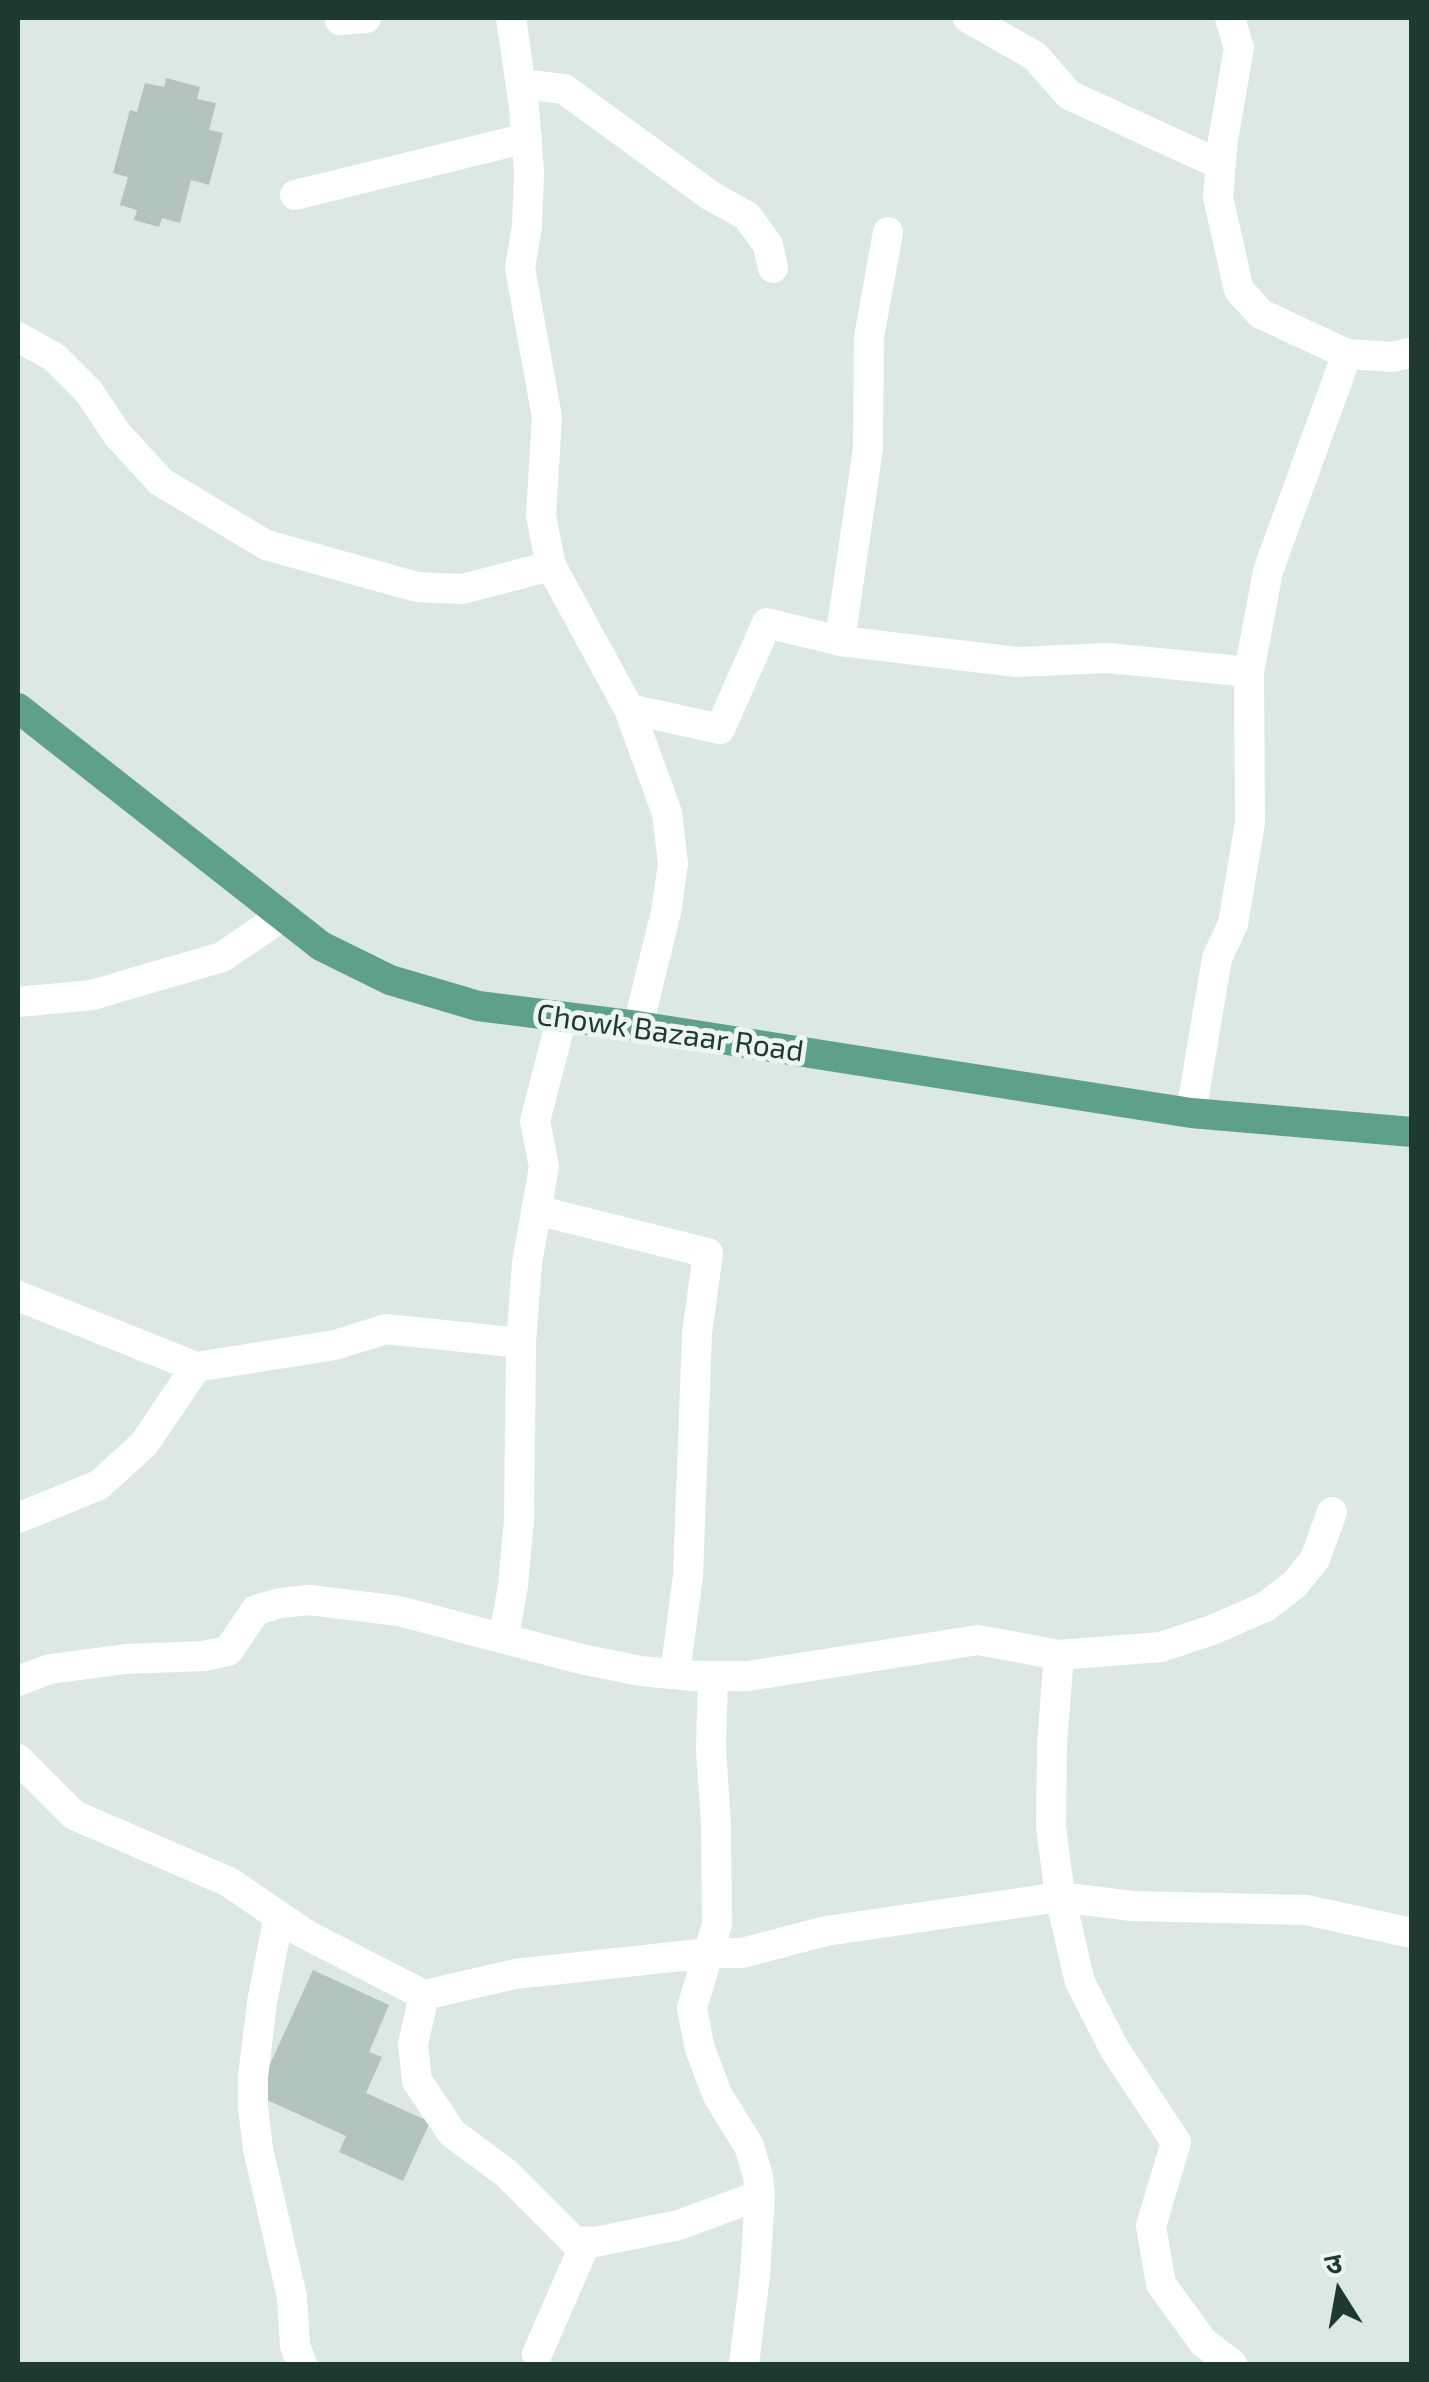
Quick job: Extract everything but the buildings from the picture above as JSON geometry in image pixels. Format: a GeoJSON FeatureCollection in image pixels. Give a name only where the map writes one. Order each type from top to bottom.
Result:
{"type":"FeatureCollection","features":[{"type":"Feature","properties":{"kind":"main road","name":"Chowk Bazaar Road"},"geometry":{"type":"LineString","coordinates":[[18,708],[321,946],[390,980],[478,1006],[638,1026],[1192,1113],[1412,1132]]}},
{"type":"Feature","properties":{"kind":"street"},"geometry":{"type":"LineString","coordinates":[[511,18],[521,84],[528,191],[520,268],[547,417],[541,516],[552,566],[629,709],[666,814],[674,864],[638,1026]]}},
{"type":"Feature","properties":{"kind":"street"},"geometry":{"type":"LineString","coordinates":[[968,18],[1035,56],[1069,95],[1221,165]]}},
{"type":"Feature","properties":{"kind":"street"},"geometry":{"type":"LineString","coordinates":[[1230,18],[1239,48],[1218,197],[1239,290],[1261,314],[1347,354],[1393,357],[1412,352]]}},
{"type":"Feature","properties":{"kind":"street"},"geometry":{"type":"LineString","coordinates":[[521,84],[564,89],[711,196],[748,216],[768,245],[773,268]]}},
{"type":"Feature","properties":{"kind":"street"},"geometry":{"type":"LineString","coordinates":[[295,196],[526,138]]}},
{"type":"Feature","properties":{"kind":"street"},"geometry":{"type":"LineString","coordinates":[[840,641],[868,448],[868,337],[888,232]]}},
{"type":"Feature","properties":{"kind":"street"},"geometry":{"type":"LineString","coordinates":[[18,337],[54,358],[89,392],[117,434],[161,482],[266,545],[417,588],[462,589],[552,566]]}},
{"type":"Feature","properties":{"kind":"street"},"geometry":{"type":"LineString","coordinates":[[1192,1113],[1218,958],[1233,924],[1250,824],[1248,672],[1268,571],[1347,354]]}},
{"type":"Feature","properties":{"kind":"street"},"geometry":{"type":"LineString","coordinates":[[629,709],[720,730],[767,623],[840,641],[1017,662],[1108,658],[1248,672]]}},
{"type":"Feature","properties":{"kind":"street"},"geometry":{"type":"LineString","coordinates":[[18,1002],[92,995],[222,958],[282,916]]}},
{"type":"Feature","properties":{"kind":"street"},"geometry":{"type":"LineString","coordinates":[[504,1636],[519,1520],[521,1343],[528,1263],[544,1167],[535,1120],[562,1017]]}},
{"type":"Feature","properties":{"kind":"street"},"geometry":{"type":"LineString","coordinates":[[536,1210],[708,1252],[696,1334],[688,1576],[675,1674]]}},
{"type":"Feature","properties":{"kind":"street"},"geometry":{"type":"LineString","coordinates":[[18,1296],[196,1368],[335,1346],[386,1328],[521,1343]]}},
{"type":"Feature","properties":{"kind":"street"},"geometry":{"type":"LineString","coordinates":[[18,1518],[100,1485],[144,1444],[196,1368]]}},
{"type":"Feature","properties":{"kind":"street"},"geometry":{"type":"LineString","coordinates":[[18,1682],[50,1669],[228,1651],[256,1610],[280,1602],[310,1600],[399,1612],[504,1636],[577,1658],[675,1674],[714,1676],[793,1670],[978,1640],[1060,1655],[1161,1647],[1265,1607],[1295,1584],[1315,1559],[1332,1512]]}},
{"type":"Feature","properties":{"kind":"street"},"geometry":{"type":"LineString","coordinates":[[1060,1655],[1052,1744],[1051,1826],[1060,1897],[1080,1982],[1115,2050],[1176,2142],[1151,2226],[1161,2284],[1204,2342],[1232,2364]]}},
{"type":"Feature","properties":{"kind":"street"},"geometry":{"type":"LineString","coordinates":[[714,1676],[711,1749],[717,1924],[692,2008],[700,2048],[718,2096],[749,2146],[760,2195],[744,2364]]}},
{"type":"Feature","properties":{"kind":"street"},"geometry":{"type":"LineString","coordinates":[[18,1759],[74,1815],[229,1882],[322,1944],[424,1996],[515,1974],[709,1953],[742,1954],[826,1932],[1060,1897],[1132,1906],[1306,1910],[1412,1934]]}},
{"type":"Feature","properties":{"kind":"street"},"geometry":{"type":"LineString","coordinates":[[279,1916],[262,2002],[253,2077],[254,2106],[258,2148],[292,2297],[295,2346],[302,2364]]}},
{"type":"Feature","properties":{"kind":"street"},"geometry":{"type":"LineString","coordinates":[[424,1996],[414,2044],[417,2081],[452,2132],[506,2173],[574,2241],[679,2226],[760,2195]]}},
{"type":"Feature","properties":{"kind":"street"},"geometry":{"type":"LineString","coordinates":[[536,2354],[586,2242]]}}]}
